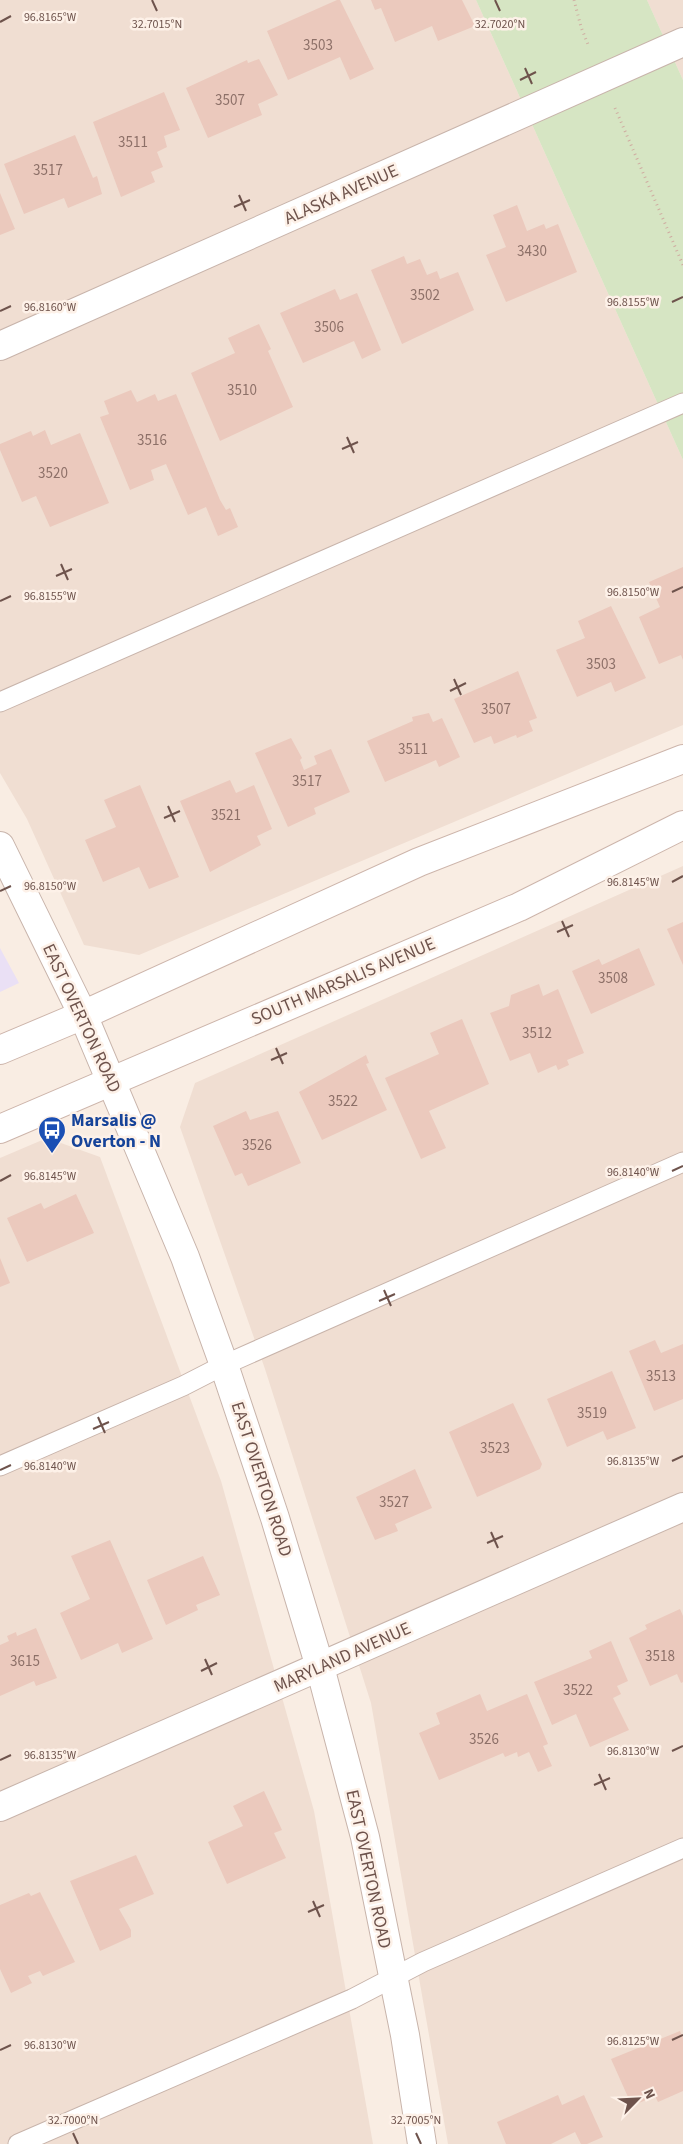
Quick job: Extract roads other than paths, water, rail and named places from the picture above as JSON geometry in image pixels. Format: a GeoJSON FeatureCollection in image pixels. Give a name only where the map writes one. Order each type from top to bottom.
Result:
{"type":"FeatureCollection","features":[{"type":"Feature","properties":{"kind":"street","name":"ALASKA AVENUE"},"geometry":{"type":"LineString","coordinates":[[0,346],[683,42]]}},
{"type":"Feature","properties":{"kind":"street"},"geometry":{"type":"LineString","coordinates":[[0,1050],[83,1015],[419,862],[683,760]]}},
{"type":"Feature","properties":{"kind":"street","name":"SOUTH MARSALIS AVENUE"},"geometry":{"type":"LineString","coordinates":[[0,1129],[519,907],[683,825]]}},
{"type":"Feature","properties":{"kind":"street","name":"EAST OVERTON ROAD"},"geometry":{"type":"LineString","coordinates":[[0,846],[83,1015],[185,1257],[224,1365],[275,1518],[320,1667],[365,1838],[405,2035],[422,2144]]}},
{"type":"Feature","properties":{"kind":"street","name":"MARYLAND AVENUE"},"geometry":{"type":"LineString","coordinates":[[0,1807],[683,1507]]}},
{"type":"Feature","properties":{"kind":"lane"},"geometry":{"type":"LineString","coordinates":[[0,702],[683,403]]}},
{"type":"Feature","properties":{"kind":"lane"},"geometry":{"type":"LineString","coordinates":[[0,1466],[683,1162]]}},
{"type":"Feature","properties":{"kind":"lane"},"geometry":{"type":"LineString","coordinates":[[18,2144],[343,2003],[422,1962],[683,1848]]}},
{"type":"Feature","properties":{"kind":"place","name":"Marsalis @ Overton - N"},"geometry":{"type":"Point","coordinates":[52,1154]}}]}
